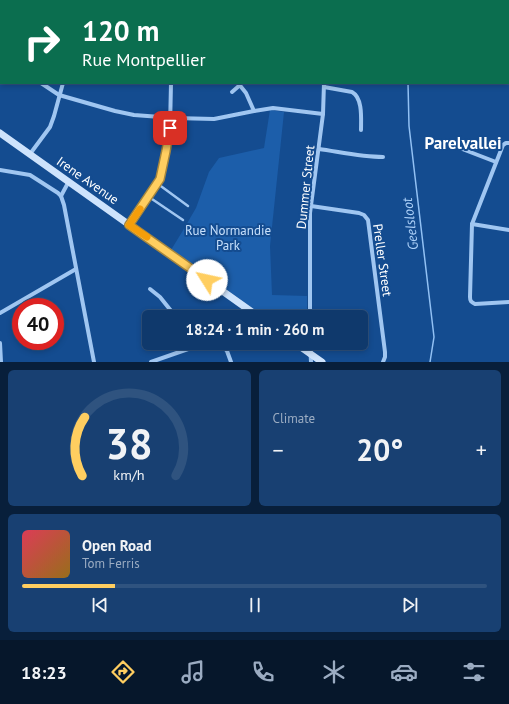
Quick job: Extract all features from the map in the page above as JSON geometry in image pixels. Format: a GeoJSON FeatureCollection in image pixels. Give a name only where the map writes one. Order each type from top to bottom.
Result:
{"type":"FeatureCollection","features":[{"type":"Feature","properties":{"kind":"street"},"geometry":{"type":"LineString","coordinates":[[42,84],[59,95],[124,113],[144,116],[214,119],[273,108],[323,114]]}},
{"type":"Feature","properties":{"kind":"street"},"geometry":{"type":"LineString","coordinates":[[30,154],[50,127],[63,84]]}},
{"type":"Feature","properties":{"kind":"street"},"geometry":{"type":"LineString","coordinates":[[129,225],[158,184],[162,174],[170,128],[171,84]]}},
{"type":"Feature","properties":{"kind":"street"},"geometry":{"type":"LineString","coordinates":[[232,92],[239,84],[246,93],[254,111]]}},
{"type":"Feature","properties":{"kind":"street"},"geometry":{"type":"LineString","coordinates":[[324,85],[356,94],[359,99],[362,130]]}},
{"type":"Feature","properties":{"kind":"street","name":"Dummer Street"},"geometry":{"type":"LineString","coordinates":[[310,310],[311,206],[323,114],[324,85]]}},
{"type":"Feature","properties":{"kind":"street","name":"Irene Avenue"},"geometry":{"type":"LineString","coordinates":[[0,133],[249,310]]}},
{"type":"Feature","properties":{"kind":"street"},"geometry":{"type":"LineString","coordinates":[[508,143],[503,145],[472,224],[470,300],[472,303],[478,304],[509,302]]}},
{"type":"Feature","properties":{"kind":"street"},"geometry":{"type":"LineString","coordinates":[[458,147],[496,162]]}},
{"type":"Feature","properties":{"kind":"street"},"geometry":{"type":"LineString","coordinates":[[319,149],[356,155],[383,157]]}},
{"type":"Feature","properties":{"kind":"street"},"geometry":{"type":"LineString","coordinates":[[0,170],[30,175],[61,196],[94,362]]}},
{"type":"Feature","properties":{"kind":"street"},"geometry":{"type":"LineString","coordinates":[[61,196],[69,181]]}},
{"type":"Feature","properties":{"kind":"street","name":"Preller Street"},"geometry":{"type":"LineString","coordinates":[[311,206],[364,215],[368,220],[385,352],[383,362]]}},
{"type":"Feature","properties":{"kind":"street"},"geometry":{"type":"LineString","coordinates":[[472,224],[509,230]]}},
{"type":"Feature","properties":{"kind":"street"},"geometry":{"type":"LineString","coordinates":[[0,313],[76,269]]}},
{"type":"Feature","properties":{"kind":"street"},"geometry":{"type":"LineString","coordinates":[[150,290],[160,297],[170,310]]}},
{"type":"Feature","properties":{"kind":"street"},"geometry":{"type":"LineString","coordinates":[[0,343],[1,362]]}},
{"type":"Feature","properties":{"kind":"street"},"geometry":{"type":"LineString","coordinates":[[151,362],[179,350]]}},
{"type":"Feature","properties":{"kind":"street"},"geometry":{"type":"LineString","coordinates":[[226,350],[231,362]]}},
{"type":"Feature","properties":{"kind":"street"},"geometry":{"type":"LineString","coordinates":[[305,350],[322,362]]}},
{"type":"Feature","properties":{"kind":"street"},"geometry":{"type":"LineString","coordinates":[[310,350],[311,362]]}},
{"type":"Feature","properties":{"kind":"lane"},"geometry":{"type":"LineString","coordinates":[[158,184],[188,206]]}},
{"type":"Feature","properties":{"kind":"lane"},"geometry":{"type":"LineString","coordinates":[[148,197],[183,220]]}},
{"type":"Feature","properties":{"kind":"green space","name":"Rue Normandie Park"},"geometry":{"type":"Polygon","coordinates":[[[270,110],[284,112],[270,246],[272,295],[307,296],[307,310],[255,310],[171,250],[196,208],[209,172],[219,158],[264,148],[270,110]]]}},
{"type":"Feature","properties":{"kind":"waterway","name":"Geelsloot"},"geometry":{"type":"LineString","coordinates":[[408,84],[409,126],[434,337],[430,362]]}},
{"type":"Feature","properties":{"kind":"slow traffic"},"geometry":{"type":"LineString","coordinates":[[140,209],[129,225],[147,237]]}},
{"type":"Feature","properties":{"kind":"district","name":"Parelvallei"},"geometry":{"type":"Point","coordinates":[463,143]}},
{"type":"Feature","properties":{"kind":"route"},"geometry":{"type":"LineString","coordinates":[[170,128],[162,174],[158,184],[129,225],[207,280]]}}]}
